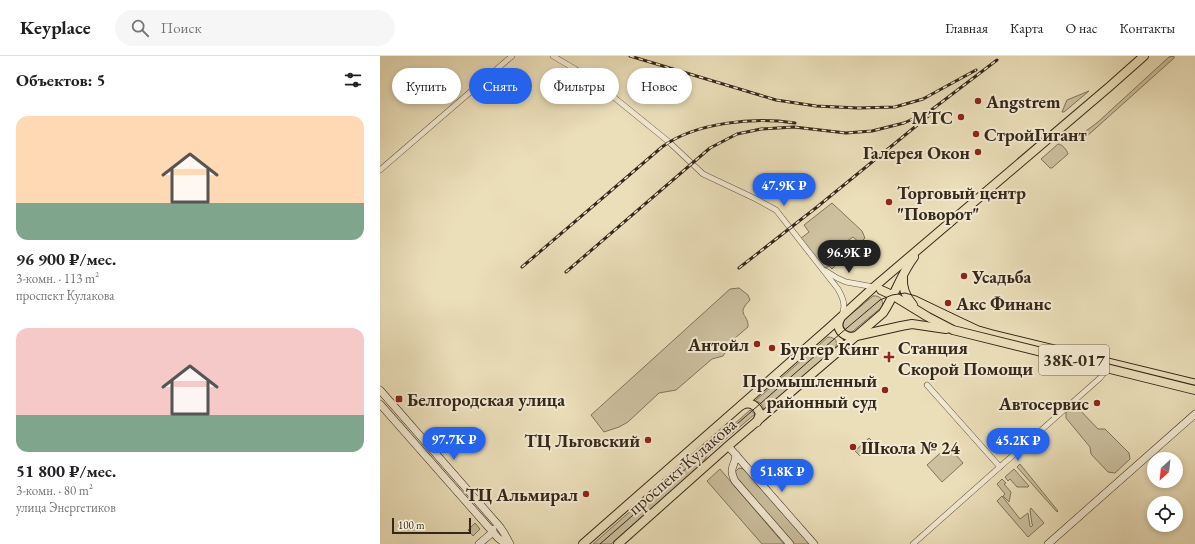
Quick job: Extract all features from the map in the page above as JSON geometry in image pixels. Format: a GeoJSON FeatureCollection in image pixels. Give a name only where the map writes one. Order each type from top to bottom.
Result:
{"type":"FeatureCollection","features":[{"type":"Feature","properties":{"kind":"main road"},"geometry":{"type":"LineString","coordinates":[[877,289],[920,248],[1144,56]]}},
{"type":"Feature","properties":{"kind":"main road"},"geometry":{"type":"LineString","coordinates":[[840,318],[838,326],[841,333],[847,337],[856,336],[883,313],[904,272],[920,248]]}},
{"type":"Feature","properties":{"kind":"main road"},"geometry":{"type":"LineString","coordinates":[[904,272],[902,280],[904,292],[912,303],[928,317]]}},
{"type":"Feature","properties":{"kind":"main road"},"geometry":{"type":"LineString","coordinates":[[877,289],[893,295],[928,317],[953,330]]}},
{"type":"Feature","properties":{"kind":"main road"},"geometry":{"type":"LineString","coordinates":[[877,289],[886,296],[888,301],[883,313]]}},
{"type":"Feature","properties":{"kind":"main road","name":"проспект Кулакова"},"geometry":{"type":"LineString","coordinates":[[583,544],[840,318],[877,289]]}},
{"type":"Feature","properties":{"kind":"main road","name":"проспект Кулакова"},"geometry":{"type":"LineString","coordinates":[[618,544],[728,446],[856,336],[912,324],[953,330]]}},
{"type":"Feature","properties":{"kind":"main road","name":"38К-017"},"geometry":{"type":"LineString","coordinates":[[953,330],[1195,390]]}},
{"type":"Feature","properties":{"kind":"main road"},"geometry":{"type":"LineString","coordinates":[[741,405],[750,403],[758,408],[760,414],[756,423]]}},
{"type":"Feature","properties":{"kind":"street"},"geometry":{"type":"LineString","coordinates":[[380,170],[512,56]]}},
{"type":"Feature","properties":{"kind":"street"},"geometry":{"type":"LineString","coordinates":[[553,56],[605,90],[669,142],[703,174],[776,210],[838,289],[844,303],[844,310],[840,318]]}},
{"type":"Feature","properties":{"kind":"street"},"geometry":{"type":"LineString","coordinates":[[820,267],[833,276],[846,282],[877,289]]}},
{"type":"Feature","properties":{"kind":"street"},"geometry":{"type":"LineString","coordinates":[[913,544],[1100,378],[1106,368]]}},
{"type":"Feature","properties":{"kind":"street"},"geometry":{"type":"LineString","coordinates":[[927,385],[1000,467]]}},
{"type":"Feature","properties":{"kind":"street"},"geometry":{"type":"LineString","coordinates":[[380,390],[500,527],[510,544]]}},
{"type":"Feature","properties":{"kind":"street"},"geometry":{"type":"LineString","coordinates":[[380,404],[493,532],[506,544]]}},
{"type":"Feature","properties":{"kind":"street"},"geometry":{"type":"LineString","coordinates":[[1048,544],[1195,414]]}},
{"type":"Feature","properties":{"kind":"street"},"geometry":{"type":"LineString","coordinates":[[728,446],[814,544]]}},
{"type":"Feature","properties":{"kind":"street"},"geometry":{"type":"LineString","coordinates":[[736,455],[735,463],[731,470],[735,481],[790,544]]}},
{"type":"Feature","properties":{"kind":"street"},"geometry":{"type":"LineString","coordinates":[[479,544],[493,532],[494,527],[500,527]]}},
{"type":"Feature","properties":{"kind":"shaded area"},"geometry":{"type":"Polygon","coordinates":[[[1174,56],[1174,58],[1086,137],[1074,140],[1098,122],[1169,57],[1174,56]]]}},
{"type":"Feature","properties":{"kind":"shaded area"},"geometry":{"type":"Polygon","coordinates":[[[1089,91],[1064,112],[1062,112],[1067,100],[1089,91]]]}},
{"type":"Feature","properties":{"kind":"shaded area"},"geometry":{"type":"Polygon","coordinates":[[[1058,144],[1067,151],[1068,154],[1052,168],[1050,168],[1041,159],[1058,144]]]}},
{"type":"Feature","properties":{"kind":"shaded area"},"geometry":{"type":"Polygon","coordinates":[[[832,203],[862,231],[865,238],[860,243],[853,237],[845,242],[839,250],[838,263],[832,269],[829,266],[825,268],[822,266],[800,239],[809,232],[804,225],[832,203]]]}},
{"type":"Feature","properties":{"kind":"shaded area"},"geometry":{"type":"Polygon","coordinates":[[[739,288],[748,295],[750,300],[743,312],[747,319],[748,327],[728,344],[723,356],[712,359],[676,390],[659,393],[628,422],[604,432],[591,415],[730,289],[739,288]]]}},
{"type":"Feature","properties":{"kind":"shaded area"},"geometry":{"type":"Polygon","coordinates":[[[873,296],[878,296],[881,298],[882,307],[853,331],[850,333],[847,332],[843,326],[844,320],[873,296]]]}},
{"type":"Feature","properties":{"kind":"shaded area"},"geometry":{"type":"Polygon","coordinates":[[[828,337],[836,340],[837,344],[835,348],[764,411],[761,404],[755,401],[828,337]]]}},
{"type":"Feature","properties":{"kind":"shaded area"},"geometry":{"type":"Polygon","coordinates":[[[1072,407],[1077,407],[1098,429],[1105,429],[1129,453],[1130,459],[1115,473],[1108,472],[1091,454],[1090,447],[1066,418],[1066,413],[1072,407]]]}},
{"type":"Feature","properties":{"kind":"shaded area"},"geometry":{"type":"Polygon","coordinates":[[[750,410],[755,414],[708,454],[702,464],[611,544],[593,544],[693,456],[704,451],[750,410]]]}},
{"type":"Feature","properties":{"kind":"shaded area"},"geometry":{"type":"Polygon","coordinates":[[[869,438],[874,443],[860,456],[855,451],[869,438]]]}},
{"type":"Feature","properties":{"kind":"shaded area"},"geometry":{"type":"Polygon","coordinates":[[[948,446],[963,463],[942,482],[927,465],[948,446]]]}},
{"type":"Feature","properties":{"kind":"shaded area"},"geometry":{"type":"Polygon","coordinates":[[[1020,464],[1058,511],[1057,512],[1017,467],[1020,464]]]}},
{"type":"Feature","properties":{"kind":"shaded area"},"geometry":{"type":"Polygon","coordinates":[[[739,468],[744,469],[810,544],[793,544],[736,479],[735,472],[739,468]]]}},
{"type":"Feature","properties":{"kind":"shaded area"},"geometry":{"type":"Polygon","coordinates":[[[720,469],[784,544],[762,544],[707,481],[720,469]]]}},
{"type":"Feature","properties":{"kind":"shaded area"},"geometry":{"type":"Polygon","coordinates":[[[1014,469],[1029,486],[1028,487],[1017,487],[1010,479],[1008,481],[1005,477],[1014,469]]]}},
{"type":"Feature","properties":{"kind":"shaded area"},"geometry":{"type":"Polygon","coordinates":[[[1002,479],[1006,483],[1004,484],[1011,492],[1009,502],[1003,496],[1005,494],[997,484],[1002,479]]]}},
{"type":"Feature","properties":{"kind":"shaded area"},"geometry":{"type":"Polygon","coordinates":[[[1002,496],[1020,519],[1028,513],[1031,527],[1033,525],[1030,510],[1031,508],[1044,523],[1028,537],[997,501],[1002,496]]]}},
{"type":"Feature","properties":{"kind":"shaded area"},"geometry":{"type":"Polygon","coordinates":[[[475,523],[480,529],[473,536],[468,530],[475,523]]]}},
{"type":"Feature","properties":{"kind":"tram line"},"geometry":{"type":"LineString","coordinates":[[600,544],[841,333],[880,300],[892,295],[905,293],[916,296],[979,326],[993,330],[1195,379]]}},
{"type":"Feature","properties":{"kind":"railway"},"geometry":{"type":"LineString","coordinates":[[630,56],[776,100],[816,106],[858,108],[895,107],[923,99],[976,70]]}},
{"type":"Feature","properties":{"kind":"railway"},"geometry":{"type":"LineString","coordinates":[[566,272],[710,148],[737,134],[761,129],[794,127],[846,133],[872,131],[904,123],[930,111],[997,60]]}},
{"type":"Feature","properties":{"kind":"railway"},"geometry":{"type":"LineString","coordinates":[[739,268],[817,207],[932,113]]}},
{"type":"Feature","properties":{"kind":"railway"},"geometry":{"type":"LineString","coordinates":[[522,267],[662,147],[676,139],[691,132],[726,123],[744,121],[779,121],[795,123]]}},
{"type":"Feature","properties":{"kind":"place","name":"Angstrem"},"geometry":{"type":"Point","coordinates":[978,101]}},
{"type":"Feature","properties":{"kind":"place","name":"МТС"},"geometry":{"type":"Point","coordinates":[961,117]}},
{"type":"Feature","properties":{"kind":"place","name":"СтройГигант"},"geometry":{"type":"Point","coordinates":[976,134]}},
{"type":"Feature","properties":{"kind":"place","name":"Галерея Окон"},"geometry":{"type":"Point","coordinates":[978,152]}},
{"type":"Feature","properties":{"kind":"place","name":"Торговый центр \"Поворот\""},"geometry":{"type":"Point","coordinates":[889,202]}},
{"type":"Feature","properties":{"kind":"place","name":"Усадьба"},"geometry":{"type":"Point","coordinates":[964,276]}},
{"type":"Feature","properties":{"kind":"place","name":"Акс Финанс"},"geometry":{"type":"Point","coordinates":[948,303]}},
{"type":"Feature","properties":{"kind":"place","name":"Антойл"},"geometry":{"type":"Point","coordinates":[757,344]}},
{"type":"Feature","properties":{"kind":"place","name":"Бургер Кинг"},"geometry":{"type":"Point","coordinates":[772,348]}},
{"type":"Feature","properties":{"kind":"place","name":"Станция Скорой Помощи"},"geometry":{"type":"Point","coordinates":[889,357]}},
{"type":"Feature","properties":{"kind":"place","name":"Промышленный районный суд"},"geometry":{"type":"Point","coordinates":[885,390]}},
{"type":"Feature","properties":{"kind":"place","name":"Белгородская улица"},"geometry":{"type":"Point","coordinates":[399,399]}},
{"type":"Feature","properties":{"kind":"place","name":"Автосервис"},"geometry":{"type":"Point","coordinates":[1097,403]}},
{"type":"Feature","properties":{"kind":"place","name":"ТЦ Льговский"},"geometry":{"type":"Point","coordinates":[648,440]}},
{"type":"Feature","properties":{"kind":"place","name":"Школа № 24"},"geometry":{"type":"Point","coordinates":[853,447]}},
{"type":"Feature","properties":{"kind":"place","name":"ТЦ Альмирал"},"geometry":{"type":"Point","coordinates":[586,494]}}]}
